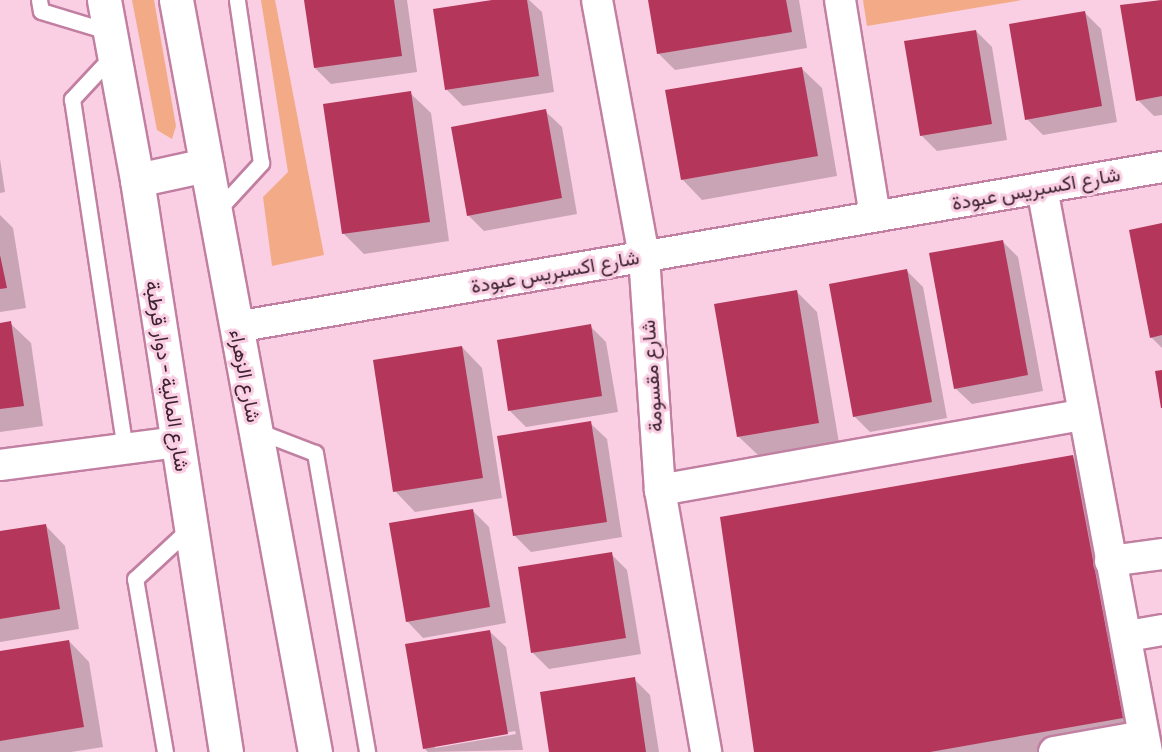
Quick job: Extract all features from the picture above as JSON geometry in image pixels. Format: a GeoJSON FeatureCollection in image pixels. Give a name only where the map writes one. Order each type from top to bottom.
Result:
{"type":"FeatureCollection","features":[{"type":"Feature","properties":{"kind":"main road","name":"شارع المالية - دوار قرطبة"},"geometry":{"type":"LineString","coordinates":[[104,0],[137,180],[226,752]]}},
{"type":"Feature","properties":{"kind":"main road","name":"شارع الزهراء"},"geometry":{"type":"LineString","coordinates":[[176,0],[315,752]]}},
{"type":"Feature","properties":{"kind":"main road"},"geometry":{"type":"LineString","coordinates":[[137,180],[206,165]]}},
{"type":"Feature","properties":{"kind":"street","name":"شارع مقسومة"},"geometry":{"type":"LineString","coordinates":[[597,0],[644,256],[660,490],[706,752]]}},
{"type":"Feature","properties":{"kind":"street"},"geometry":{"type":"LineString","coordinates":[[840,0],[875,216]]}},
{"type":"Feature","properties":{"kind":"street","name":"شارع اكسبريس عبودة"},"geometry":{"type":"LineString","coordinates":[[236,327],[1162,167]]}},
{"type":"Feature","properties":{"kind":"street"},"geometry":{"type":"LineString","coordinates":[[1042,188],[1082,415],[1110,561],[1128,636],[1146,744],[1054,752]]}},
{"type":"Feature","properties":{"kind":"street"},"geometry":{"type":"LineString","coordinates":[[660,490],[1082,415]]}},
{"type":"Feature","properties":{"kind":"street"},"geometry":{"type":"LineString","coordinates":[[0,465],[177,442]]}},
{"type":"Feature","properties":{"kind":"street"},"geometry":{"type":"LineString","coordinates":[[1110,561],[1162,554]]}},
{"type":"Feature","properties":{"kind":"street"},"geometry":{"type":"LineString","coordinates":[[1128,636],[1162,630]]}},
{"type":"Feature","properties":{"kind":"lane"},"geometry":{"type":"LineString","coordinates":[[39,0],[41,12],[112,43],[72,99],[125,449]]}},
{"type":"Feature","properties":{"kind":"lane"},"geometry":{"type":"LineString","coordinates":[[215,212],[261,163],[237,0]]}},
{"type":"Feature","properties":{"kind":"lane"},"geometry":{"type":"LineString","coordinates":[[255,430],[315,453],[363,751]]}},
{"type":"Feature","properties":{"kind":"lane"},"geometry":{"type":"LineString","coordinates":[[165,752],[135,579],[192,526]]}},
{"type":"Feature","properties":{"kind":"shaded area"},"geometry":{"type":"Polygon","coordinates":[[[132,0],[154,0],[176,126],[172,139],[157,130],[132,0]]]}},
{"type":"Feature","properties":{"kind":"shaded area"},"geometry":{"type":"Polygon","coordinates":[[[261,0],[275,0],[324,255],[272,266],[263,197],[288,172],[261,0]]]}},
{"type":"Feature","properties":{"kind":"shaded area"},"geometry":{"type":"Polygon","coordinates":[[[863,0],[1022,0],[867,26],[863,0]]]}},
{"type":"Feature","properties":{"kind":"building"},"geometry":{"type":"Polygon","coordinates":[[[304,0],[394,0],[402,56],[314,68],[304,0]]]}},
{"type":"Feature","properties":{"kind":"building"},"geometry":{"type":"Polygon","coordinates":[[[492,0],[527,0],[539,76],[445,90],[433,9],[492,0]]]}},
{"type":"Feature","properties":{"kind":"building"},"geometry":{"type":"Polygon","coordinates":[[[648,0],[786,0],[792,32],[657,54],[648,0]]]}},
{"type":"Feature","properties":{"kind":"building"},"geometry":{"type":"Polygon","coordinates":[[[1162,0],[1162,96],[1136,101],[1120,5],[1162,0]]]}},
{"type":"Feature","properties":{"kind":"building"},"geometry":{"type":"Polygon","coordinates":[[[1085,11],[1102,106],[1025,120],[1009,24],[1085,11]]]}},
{"type":"Feature","properties":{"kind":"building"},"geometry":{"type":"Polygon","coordinates":[[[976,30],[992,124],[920,136],[904,41],[976,30]]]}},
{"type":"Feature","properties":{"kind":"building"},"geometry":{"type":"Polygon","coordinates":[[[802,67],[818,156],[681,180],[665,90],[802,67]]]}},
{"type":"Feature","properties":{"kind":"building"},"geometry":{"type":"Polygon","coordinates":[[[411,91],[430,222],[342,234],[323,104],[411,91]]]}},
{"type":"Feature","properties":{"kind":"building"},"geometry":{"type":"Polygon","coordinates":[[[546,109],[562,198],[467,216],[451,127],[546,109]]]}},
{"type":"Feature","properties":{"kind":"building"},"geometry":{"type":"Polygon","coordinates":[[[1162,223],[1162,335],[1150,338],[1129,230],[1162,223]]]}},
{"type":"Feature","properties":{"kind":"building"},"geometry":{"type":"Polygon","coordinates":[[[1003,240],[1028,375],[954,389],[929,253],[1003,240]]]}},
{"type":"Feature","properties":{"kind":"building"},"geometry":{"type":"Polygon","coordinates":[[[0,255],[7,288],[0,289],[0,255]]]}},
{"type":"Feature","properties":{"kind":"building"},"geometry":{"type":"Polygon","coordinates":[[[907,269],[932,402],[853,417],[829,284],[907,269]]]}},
{"type":"Feature","properties":{"kind":"building"},"geometry":{"type":"Polygon","coordinates":[[[797,290],[819,423],[737,437],[714,304],[797,290]]]}},
{"type":"Feature","properties":{"kind":"building"},"geometry":{"type":"Polygon","coordinates":[[[11,321],[24,406],[0,409],[0,323],[11,321]]]}},
{"type":"Feature","properties":{"kind":"building"},"geometry":{"type":"Polygon","coordinates":[[[591,324],[602,396],[508,411],[497,340],[591,324]]]}},
{"type":"Feature","properties":{"kind":"building"},"geometry":{"type":"Polygon","coordinates":[[[462,346],[483,478],[393,492],[373,360],[462,346]]]}},
{"type":"Feature","properties":{"kind":"building"},"geometry":{"type":"Polygon","coordinates":[[[1162,370],[1162,408],[1161,408],[1155,371],[1162,370]]]}},
{"type":"Feature","properties":{"kind":"building"},"geometry":{"type":"Polygon","coordinates":[[[591,421],[607,522],[513,536],[497,436],[591,421]]]}},
{"type":"Feature","properties":{"kind":"building"},"geometry":{"type":"Polygon","coordinates":[[[1073,455],[1123,718],[930,752],[754,752],[720,517],[1073,455]]]}},
{"type":"Feature","properties":{"kind":"building"},"geometry":{"type":"Polygon","coordinates":[[[473,509],[490,607],[406,622],[389,523],[473,509]]]}},
{"type":"Feature","properties":{"kind":"building"},"geometry":{"type":"Polygon","coordinates":[[[46,524],[60,609],[0,619],[0,531],[46,524]]]}},
{"type":"Feature","properties":{"kind":"building"},"geometry":{"type":"Polygon","coordinates":[[[612,552],[626,638],[531,653],[518,567],[612,552]]]}},
{"type":"Feature","properties":{"kind":"building"},"geometry":{"type":"Polygon","coordinates":[[[490,630],[508,734],[423,749],[405,644],[490,630]]]}},
{"type":"Feature","properties":{"kind":"building"},"geometry":{"type":"Polygon","coordinates":[[[69,640],[84,727],[0,741],[0,651],[69,640]]]}},
{"type":"Feature","properties":{"kind":"building"},"geometry":{"type":"Polygon","coordinates":[[[635,677],[646,752],[549,752],[540,692],[635,677]]]}}]}
